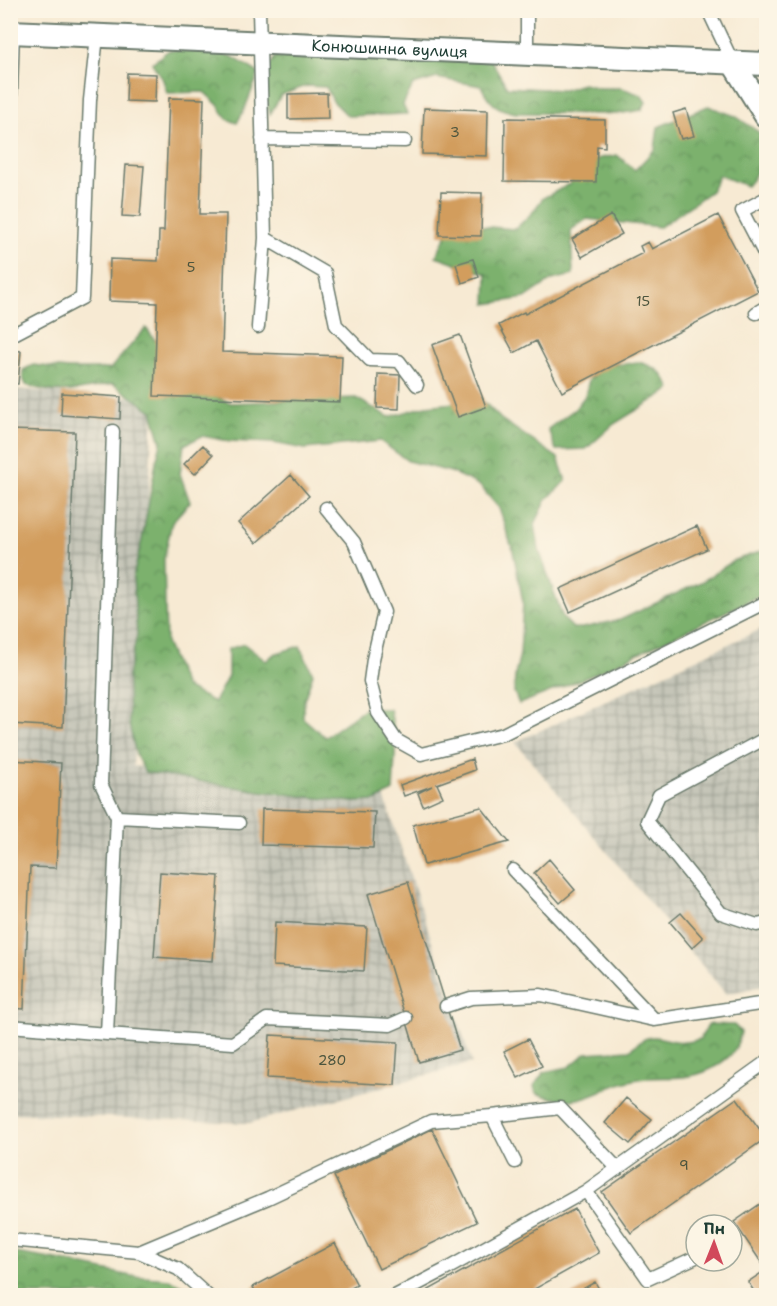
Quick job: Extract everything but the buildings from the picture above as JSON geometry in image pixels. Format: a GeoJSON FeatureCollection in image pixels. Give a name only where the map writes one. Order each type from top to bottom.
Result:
{"type":"FeatureCollection","features":[{"type":"Feature","properties":{"kind":"street","name":"Конюшинна вулиця"},"geometry":{"type":"LineString","coordinates":[[12,32],[766,64]]}},
{"type":"Feature","properties":{"kind":"street"},"geometry":{"type":"LineString","coordinates":[[733,63],[766,116]]}},
{"type":"Feature","properties":{"kind":"lane"},"geometry":{"type":"LineString","coordinates":[[258,327],[265,238],[259,10]]}},
{"type":"Feature","properties":{"kind":"lane"},"geometry":{"type":"LineString","coordinates":[[527,10],[527,54]]}},
{"type":"Feature","properties":{"kind":"lane"},"geometry":{"type":"LineString","coordinates":[[708,10],[733,63]]}},
{"type":"Feature","properties":{"kind":"lane"},"geometry":{"type":"LineString","coordinates":[[10,123],[12,32]]}},
{"type":"Feature","properties":{"kind":"lane"},"geometry":{"type":"LineString","coordinates":[[10,336],[82,298],[90,100],[97,36]]}},
{"type":"Feature","properties":{"kind":"lane"},"geometry":{"type":"LineString","coordinates":[[262,139],[405,141]]}},
{"type":"Feature","properties":{"kind":"lane"},"geometry":{"type":"LineString","coordinates":[[766,198],[742,211],[766,257]]}},
{"type":"Feature","properties":{"kind":"lane"},"geometry":{"type":"LineString","coordinates":[[265,238],[325,273],[336,325],[370,360],[399,361],[417,386]]}},
{"type":"Feature","properties":{"kind":"lane"},"geometry":{"type":"LineString","coordinates":[[107,1034],[117,817],[100,784],[113,431]]}},
{"type":"Feature","properties":{"kind":"lane"},"geometry":{"type":"LineString","coordinates":[[326,508],[354,542],[384,612],[370,681],[378,713],[396,740],[420,754],[503,734],[766,602]]}},
{"type":"Feature","properties":{"kind":"lane"},"geometry":{"type":"LineString","coordinates":[[766,738],[659,795],[647,821],[721,913],[757,925],[766,924]]}},
{"type":"Feature","properties":{"kind":"lane"},"geometry":{"type":"LineString","coordinates":[[117,817],[239,823]]}},
{"type":"Feature","properties":{"kind":"lane"},"geometry":{"type":"LineString","coordinates":[[513,870],[654,1020]]}},
{"type":"Feature","properties":{"kind":"lane"},"geometry":{"type":"LineString","coordinates":[[446,1006],[471,998],[541,995],[654,1020],[766,1002]]}},
{"type":"Feature","properties":{"kind":"lane"},"geometry":{"type":"LineString","coordinates":[[10,1026],[233,1043],[267,1018],[390,1025],[406,1018]]}},
{"type":"Feature","properties":{"kind":"lane"},"geometry":{"type":"LineString","coordinates":[[395,1296],[586,1191],[766,1062]]}},
{"type":"Feature","properties":{"kind":"lane"},"geometry":{"type":"LineString","coordinates":[[139,1252],[268,1198],[431,1121],[560,1107],[618,1169]]}},
{"type":"Feature","properties":{"kind":"lane"},"geometry":{"type":"LineString","coordinates":[[492,1116],[515,1162]]}},
{"type":"Feature","properties":{"kind":"lane"},"geometry":{"type":"LineString","coordinates":[[586,1191],[648,1279],[684,1262]]}},
{"type":"Feature","properties":{"kind":"lane"},"geometry":{"type":"LineString","coordinates":[[10,1240],[139,1252],[178,1269],[208,1296]]}},
{"type":"Feature","properties":{"kind":"shaded area"},"geometry":{"type":"Polygon","coordinates":[[[11,389],[121,397],[154,396],[133,766],[311,787],[381,787],[472,1063],[249,1123],[11,1113],[11,389]]]}},
{"type":"Feature","properties":{"kind":"shaded area"},"geometry":{"type":"Polygon","coordinates":[[[766,627],[766,985],[726,994],[515,742],[766,627]]]}},
{"type":"Feature","properties":{"kind":"green space"},"geometry":{"type":"Polygon","coordinates":[[[281,49],[491,60],[507,87],[563,90],[583,84],[599,88],[622,88],[641,95],[646,102],[642,110],[616,114],[516,113],[494,105],[481,86],[437,78],[413,85],[403,105],[407,114],[348,116],[333,101],[326,87],[306,86],[281,95],[270,114],[264,87],[266,73],[281,49]]]}},
{"type":"Feature","properties":{"kind":"green space"},"geometry":{"type":"Polygon","coordinates":[[[169,50],[199,51],[231,56],[259,73],[237,123],[227,119],[218,105],[204,92],[167,93],[163,80],[152,63],[169,50]]]}},
{"type":"Feature","properties":{"kind":"green space"},"geometry":{"type":"Polygon","coordinates":[[[708,106],[735,116],[760,133],[758,168],[747,186],[719,175],[711,191],[660,227],[587,219],[571,230],[573,275],[552,280],[525,298],[486,304],[487,274],[436,256],[448,232],[476,226],[515,229],[532,213],[543,198],[570,184],[581,162],[617,155],[635,170],[655,149],[658,127],[708,106]]]}},
{"type":"Feature","properties":{"kind":"green space"},"geometry":{"type":"Polygon","coordinates":[[[146,328],[160,347],[203,392],[231,403],[356,398],[389,417],[426,406],[482,400],[501,419],[558,458],[566,481],[547,499],[535,524],[539,550],[563,618],[573,628],[620,620],[703,581],[735,560],[766,550],[766,595],[759,596],[590,676],[519,704],[514,692],[520,654],[523,602],[513,551],[499,508],[479,485],[451,472],[408,461],[380,441],[305,449],[274,443],[229,441],[202,436],[184,445],[180,474],[190,502],[172,522],[164,559],[166,643],[185,687],[214,702],[228,676],[228,649],[244,644],[266,661],[274,654],[300,646],[313,674],[304,700],[303,718],[325,737],[364,709],[390,709],[396,740],[393,791],[375,801],[353,802],[259,791],[145,772],[136,755],[129,724],[128,676],[137,635],[133,577],[161,443],[152,411],[113,384],[70,391],[50,391],[26,385],[23,370],[33,365],[68,369],[110,369],[146,328]]]}},
{"type":"Feature","properties":{"kind":"green space"},"geometry":{"type":"Polygon","coordinates":[[[638,362],[658,371],[671,389],[614,424],[586,449],[556,450],[548,429],[575,409],[585,396],[589,380],[607,366],[638,362]]]}},
{"type":"Feature","properties":{"kind":"green space"},"geometry":{"type":"Polygon","coordinates":[[[709,1024],[734,1025],[741,1032],[731,1055],[706,1071],[684,1077],[629,1081],[574,1100],[551,1098],[536,1093],[534,1086],[544,1072],[569,1067],[586,1053],[630,1050],[651,1037],[693,1041],[700,1039],[709,1024]]]}},
{"type":"Feature","properties":{"kind":"green space"},"geometry":{"type":"Polygon","coordinates":[[[10,1252],[131,1276],[169,1279],[203,1295],[11,1295],[10,1252]]]}}]}
